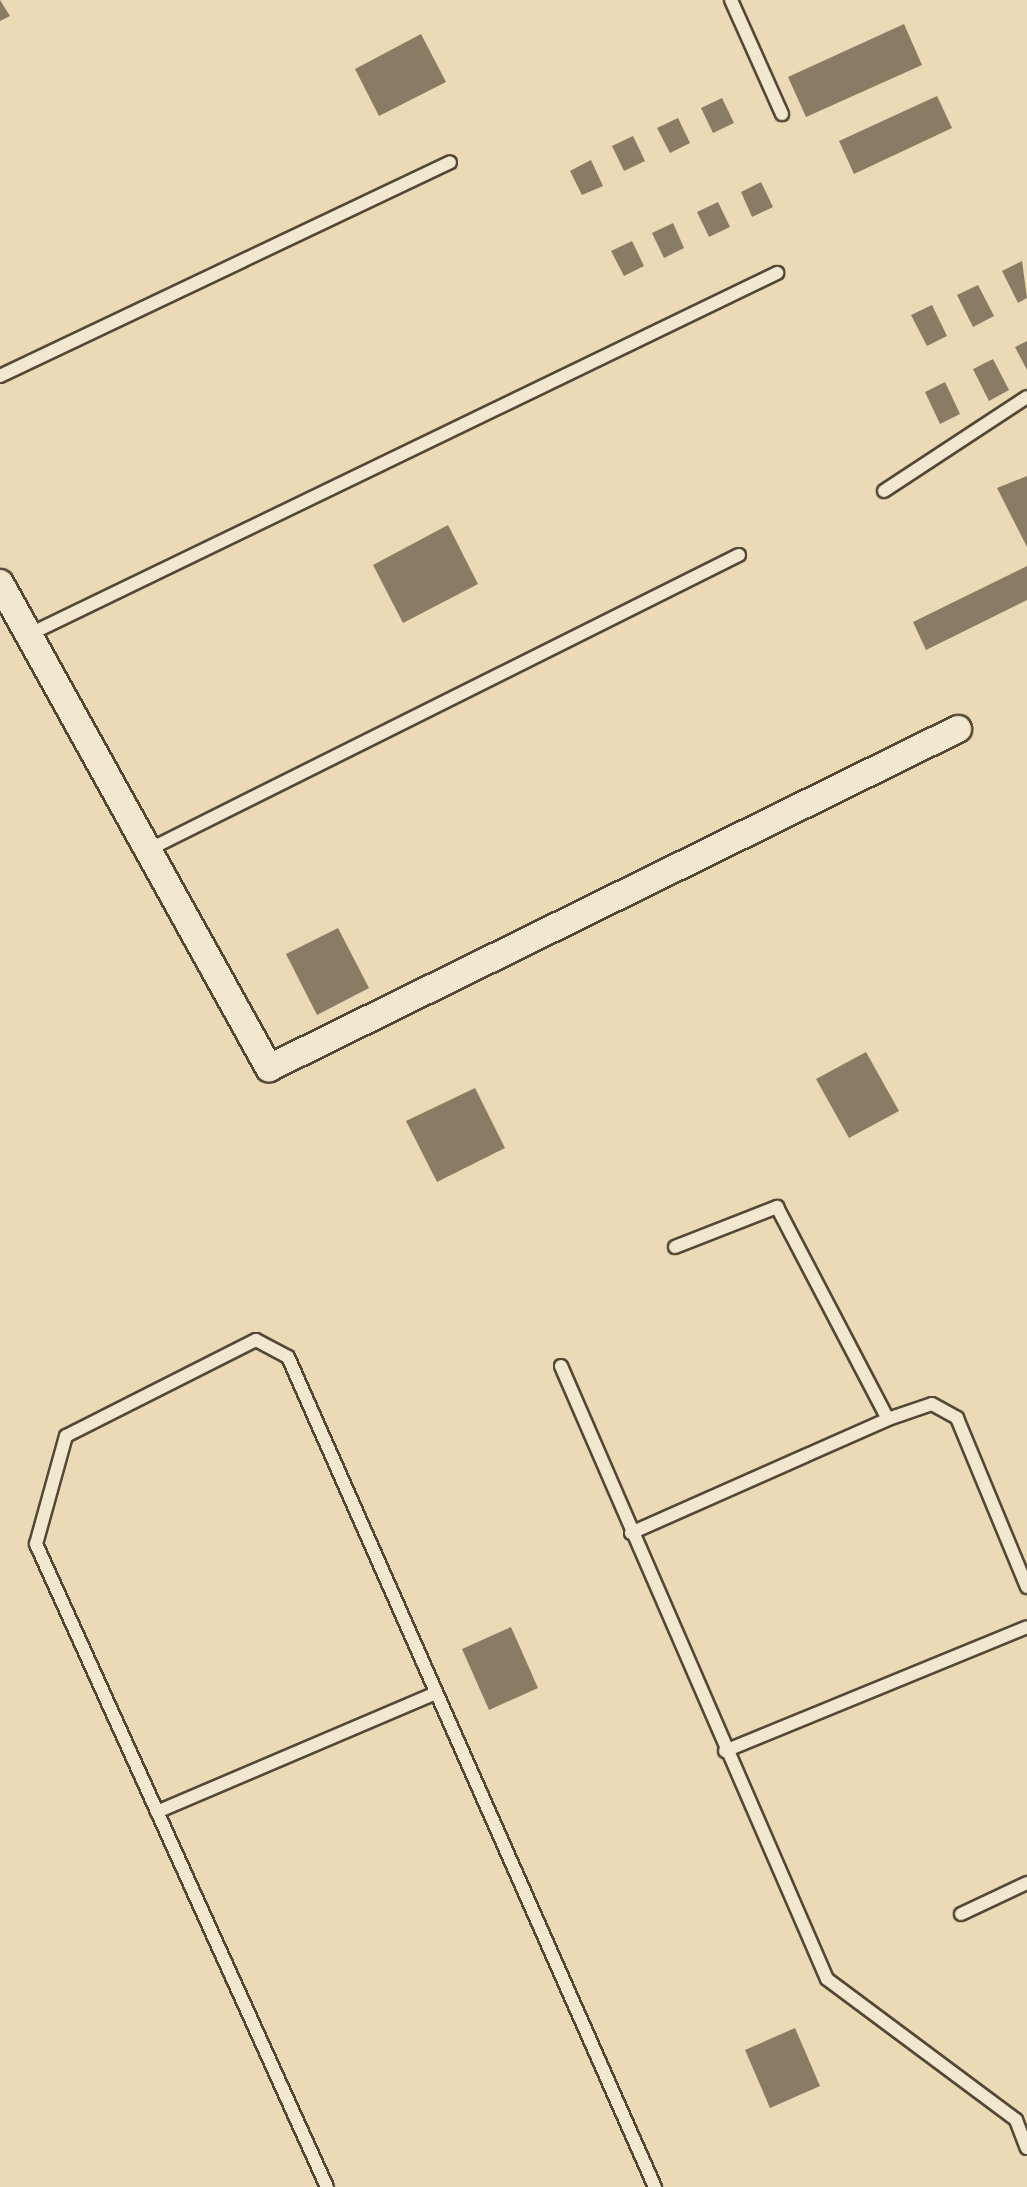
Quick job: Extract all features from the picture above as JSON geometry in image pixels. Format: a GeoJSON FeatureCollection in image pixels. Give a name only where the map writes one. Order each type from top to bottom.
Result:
{"type":"FeatureCollection","features":[{"type":"Feature","properties":{"kind":"street"},"geometry":{"type":"LineString","coordinates":[[0,583],[152,848],[269,1068],[958,729]]}},
{"type":"Feature","properties":{"kind":"lane"},"geometry":{"type":"LineString","coordinates":[[731,0],[782,114]]}},
{"type":"Feature","properties":{"kind":"lane"},"geometry":{"type":"LineString","coordinates":[[0,376],[450,162]]}},
{"type":"Feature","properties":{"kind":"lane"},"geometry":{"type":"LineString","coordinates":[[30,634],[777,273]]}},
{"type":"Feature","properties":{"kind":"lane"},"geometry":{"type":"LineString","coordinates":[[884,491],[1027,397]]}},
{"type":"Feature","properties":{"kind":"lane"},"geometry":{"type":"LineString","coordinates":[[152,848],[739,555]]}},
{"type":"Feature","properties":{"kind":"lane"},"geometry":{"type":"LineString","coordinates":[[675,1247],[777,1207],[888,1419]]}},
{"type":"Feature","properties":{"kind":"lane"},"geometry":{"type":"LineString","coordinates":[[327,2187],[36,1544],[66,1436],[256,1340],[288,1357],[655,2187]]}},
{"type":"Feature","properties":{"kind":"lane"},"geometry":{"type":"LineString","coordinates":[[561,1366],[725,1751],[827,1979],[1016,2120],[1027,2148]]}},
{"type":"Feature","properties":{"kind":"lane"},"geometry":{"type":"LineString","coordinates":[[631,1533],[888,1419],[932,1404],[957,1418],[1027,1587]]}},
{"type":"Feature","properties":{"kind":"lane"},"geometry":{"type":"LineString","coordinates":[[725,1751],[1027,1627]]}},
{"type":"Feature","properties":{"kind":"lane"},"geometry":{"type":"LineString","coordinates":[[157,1812],[436,1693]]}},
{"type":"Feature","properties":{"kind":"lane"},"geometry":{"type":"LineString","coordinates":[[961,1914],[1027,1883]]}},
{"type":"Feature","properties":{"kind":"building"},"geometry":{"type":"Polygon","coordinates":[[[0,0],[10,16],[0,21],[0,0]]]}},
{"type":"Feature","properties":{"kind":"building"},"geometry":{"type":"Polygon","coordinates":[[[904,24],[922,65],[806,117],[788,77],[904,24]]]}},
{"type":"Feature","properties":{"kind":"building"},"geometry":{"type":"Polygon","coordinates":[[[421,34],[446,82],[379,116],[355,69],[421,34]]]}},
{"type":"Feature","properties":{"kind":"building"},"geometry":{"type":"Polygon","coordinates":[[[937,96],[952,128],[854,174],[839,141],[937,96]]]}},
{"type":"Feature","properties":{"kind":"building"},"geometry":{"type":"Polygon","coordinates":[[[722,98],[734,123],[713,133],[701,108],[722,98]]]}},
{"type":"Feature","properties":{"kind":"building"},"geometry":{"type":"Polygon","coordinates":[[[678,118],[690,143],[670,153],[657,128],[678,118]]]}},
{"type":"Feature","properties":{"kind":"building"},"geometry":{"type":"Polygon","coordinates":[[[633,136],[645,161],[624,171],[612,146],[633,136]]]}},
{"type":"Feature","properties":{"kind":"building"},"geometry":{"type":"Polygon","coordinates":[[[591,160],[603,186],[582,195],[570,171],[591,160]]]}},
{"type":"Feature","properties":{"kind":"building"},"geometry":{"type":"Polygon","coordinates":[[[761,182],[773,207],[752,217],[741,192],[761,182]]]}},
{"type":"Feature","properties":{"kind":"building"},"geometry":{"type":"Polygon","coordinates":[[[718,202],[730,227],[709,237],[697,212],[718,202]]]}},
{"type":"Feature","properties":{"kind":"building"},"geometry":{"type":"Polygon","coordinates":[[[673,223],[684,248],[664,258],[652,233],[673,223]]]}},
{"type":"Feature","properties":{"kind":"building"},"geometry":{"type":"Polygon","coordinates":[[[632,241],[644,266],[624,276],[611,251],[632,241]]]}},
{"type":"Feature","properties":{"kind":"building"},"geometry":{"type":"Polygon","coordinates":[[[1022,261],[1027,298],[1018,303],[1002,271],[1022,261]]]}},
{"type":"Feature","properties":{"kind":"building"},"geometry":{"type":"Polygon","coordinates":[[[978,285],[994,316],[973,327],[957,295],[978,285]]]}},
{"type":"Feature","properties":{"kind":"building"},"geometry":{"type":"Polygon","coordinates":[[[932,305],[947,336],[927,346],[911,315],[932,305]]]}},
{"type":"Feature","properties":{"kind":"building"},"geometry":{"type":"Polygon","coordinates":[[[1027,341],[1027,370],[1015,347],[1027,341]]]}},
{"type":"Feature","properties":{"kind":"building"},"geometry":{"type":"Polygon","coordinates":[[[993,359],[1009,390],[989,401],[973,369],[993,359]]]}},
{"type":"Feature","properties":{"kind":"building"},"geometry":{"type":"Polygon","coordinates":[[[945,382],[960,414],[940,424],[925,392],[945,382]]]}},
{"type":"Feature","properties":{"kind":"building"},"geometry":{"type":"Polygon","coordinates":[[[1027,476],[1027,547],[997,488],[1027,476]]]}},
{"type":"Feature","properties":{"kind":"building"},"geometry":{"type":"Polygon","coordinates":[[[448,525],[478,584],[403,623],[373,565],[448,525]]]}},
{"type":"Feature","properties":{"kind":"building"},"geometry":{"type":"Polygon","coordinates":[[[1027,566],[1027,600],[926,650],[913,622],[1027,566]]]}},
{"type":"Feature","properties":{"kind":"building"},"geometry":{"type":"Polygon","coordinates":[[[338,928],[369,988],[317,1015],[286,954],[338,928]]]}},
{"type":"Feature","properties":{"kind":"building"},"geometry":{"type":"Polygon","coordinates":[[[866,1052],[899,1111],[849,1138],[816,1079],[866,1052]]]}},
{"type":"Feature","properties":{"kind":"building"},"geometry":{"type":"Polygon","coordinates":[[[475,1088],[505,1148],[437,1182],[406,1121],[475,1088]]]}},
{"type":"Feature","properties":{"kind":"building"},"geometry":{"type":"Polygon","coordinates":[[[511,1627],[538,1688],[489,1710],[462,1649],[511,1627]]]}},
{"type":"Feature","properties":{"kind":"building"},"geometry":{"type":"Polygon","coordinates":[[[795,2028],[820,2086],[770,2108],[745,2050],[795,2028]]]}}]}
